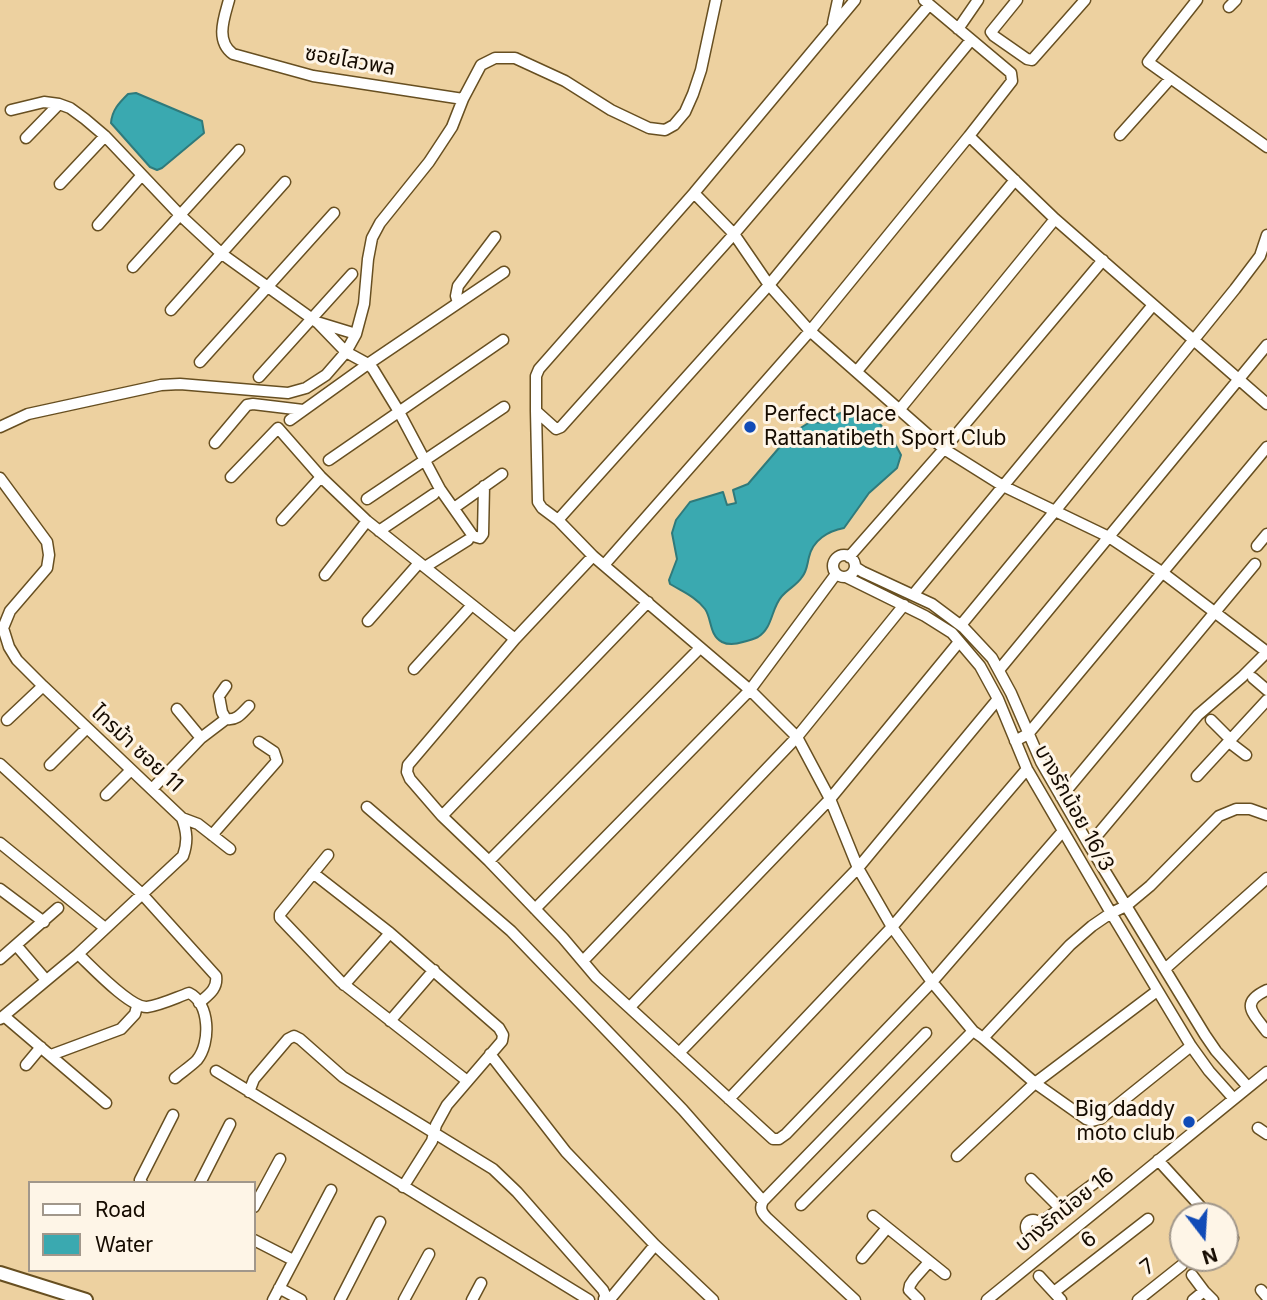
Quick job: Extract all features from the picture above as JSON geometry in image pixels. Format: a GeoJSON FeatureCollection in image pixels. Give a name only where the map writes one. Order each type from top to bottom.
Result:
{"type":"FeatureCollection","features":[{"type":"Feature","properties":{"kind":"street","name":"ซอยไสวพล"},"geometry":{"type":"LineString","coordinates":[[229,0],[223,26],[223,41],[233,54],[313,76],[463,99]]}},
{"type":"Feature","properties":{"kind":"street"},"geometry":{"type":"LineString","coordinates":[[0,427],[27,414],[161,385],[180,384],[288,393],[306,388],[326,375],[346,352],[356,334],[372,238],[380,223],[435,154],[452,127],[481,65],[495,58],[515,58],[565,81],[611,110],[649,128],[665,130],[674,125],[685,112],[694,94],[716,0]]}},
{"type":"Feature","properties":{"kind":"street"},"geometry":{"type":"LineString","coordinates":[[832,27],[838,0]]}},
{"type":"Feature","properties":{"kind":"street"},"geometry":{"type":"LineString","coordinates":[[855,0],[694,192],[538,369],[538,502],[593,556],[750,690],[797,737],[830,799],[858,868],[892,927],[932,982],[973,1031],[1035,1083],[1092,1121],[1100,1119],[1191,1046]]}},
{"type":"Feature","properties":{"kind":"street"},"geometry":{"type":"LineString","coordinates":[[958,29],[978,0]]}},
{"type":"Feature","properties":{"kind":"street"},"geometry":{"type":"LineString","coordinates":[[1017,0],[991,32],[1032,60],[1085,0]]}},
{"type":"Feature","properties":{"kind":"street"},"geometry":{"type":"LineString","coordinates":[[1197,0],[1148,62],[1267,147]]}},
{"type":"Feature","properties":{"kind":"street"},"geometry":{"type":"LineString","coordinates":[[536,411],[556,429],[561,427],[734,234],[927,3],[1011,73],[1012,81],[810,331],[604,565]]}},
{"type":"Feature","properties":{"kind":"street"},"geometry":{"type":"LineString","coordinates":[[558,520],[769,285],[971,40]]}},
{"type":"Feature","properties":{"kind":"street"},"geometry":{"type":"LineString","coordinates":[[1120,135],[1170,79]]}},
{"type":"Feature","properties":{"kind":"street"},"geometry":{"type":"LineString","coordinates":[[11,110],[44,102],[70,108],[105,136],[180,215],[222,254],[315,321],[346,352],[368,364],[398,410],[440,489],[473,536],[480,538],[484,534],[484,486]]}},
{"type":"Feature","properties":{"kind":"street"},"geometry":{"type":"LineString","coordinates":[[26,138],[59,104]]}},
{"type":"Feature","properties":{"kind":"street"},"geometry":{"type":"LineString","coordinates":[[60,184],[105,136]]}},
{"type":"Feature","properties":{"kind":"street"},"geometry":{"type":"LineString","coordinates":[[969,136],[1055,219],[1267,404]]}},
{"type":"Feature","properties":{"kind":"street"},"geometry":{"type":"LineString","coordinates":[[133,267],[239,150]]}},
{"type":"Feature","properties":{"kind":"street"},"geometry":{"type":"LineString","coordinates":[[99,225],[142,175]]}},
{"type":"Feature","properties":{"kind":"street"},"geometry":{"type":"LineString","coordinates":[[857,371],[1015,180]]}},
{"type":"Feature","properties":{"kind":"street"},"geometry":{"type":"LineString","coordinates":[[171,310],[285,182]]}},
{"type":"Feature","properties":{"kind":"street"},"geometry":{"type":"LineString","coordinates":[[694,192],[734,234],[769,285],[810,331],[944,449],[1003,486],[1109,537],[1163,573],[1267,652],[1198,715],[1089,845]]}},
{"type":"Feature","properties":{"kind":"street"},"geometry":{"type":"LineString","coordinates":[[200,362],[334,213]]}},
{"type":"Feature","properties":{"kind":"street"},"geometry":{"type":"LineString","coordinates":[[900,409],[1055,219]]}},
{"type":"Feature","properties":{"kind":"street"},"geometry":{"type":"LineString","coordinates":[[961,625],[1263,258],[1267,235]]}},
{"type":"Feature","properties":{"kind":"street"},"geometry":{"type":"LineString","coordinates":[[458,303],[458,286],[495,237]]}},
{"type":"Feature","properties":{"kind":"street"},"geometry":{"type":"LineString","coordinates":[[849,557],[1103,260]]}},
{"type":"Feature","properties":{"kind":"street"},"geometry":{"type":"LineString","coordinates":[[290,420],[504,271]]}},
{"type":"Feature","properties":{"kind":"street"},"geometry":{"type":"LineString","coordinates":[[259,377],[315,321],[352,274]]}},
{"type":"Feature","properties":{"kind":"street"},"geometry":{"type":"LineString","coordinates":[[914,595],[1153,305]]}},
{"type":"Feature","properties":{"kind":"street"},"geometry":{"type":"LineString","coordinates":[[315,321],[356,334]]}},
{"type":"Feature","properties":{"kind":"street"},"geometry":{"type":"LineString","coordinates":[[329,460],[503,340]]}},
{"type":"Feature","properties":{"kind":"street"},"geometry":{"type":"LineString","coordinates":[[999,670],[1267,345]]}},
{"type":"Feature","properties":{"kind":"street"},"geometry":{"type":"LineString","coordinates":[[215,443],[247,405],[303,410]]}},
{"type":"Feature","properties":{"kind":"street"},"geometry":{"type":"LineString","coordinates":[[367,499],[504,407]]}},
{"type":"Feature","properties":{"kind":"street"},"geometry":{"type":"LineString","coordinates":[[231,477],[278,428],[321,477],[367,521],[515,639]]}},
{"type":"Feature","properties":{"kind":"street"},"geometry":{"type":"LineString","coordinates":[[1015,741],[1028,734],[1267,447]]}},
{"type":"Feature","properties":{"kind":"street"},"geometry":{"type":"LineString","coordinates":[[454,508],[502,474]]}},
{"type":"Feature","properties":{"kind":"street"},"geometry":{"type":"LineString","coordinates":[[282,520],[321,477]]}},
{"type":"Feature","properties":{"kind":"street","name":"ไทรม้า ซอย 11"},"geometry":{"type":"LineString","coordinates":[[0,478],[47,542],[50,555],[47,568],[10,611],[3,628],[3,642],[43,686],[182,818],[187,835],[183,856],[78,954],[2,1017]]}},
{"type":"Feature","properties":{"kind":"street"},"geometry":{"type":"LineString","coordinates":[[379,531],[434,494]]}},
{"type":"Feature","properties":{"kind":"street"},"geometry":{"type":"LineString","coordinates":[[325,575],[367,521]]}},
{"type":"Feature","properties":{"kind":"street"},"geometry":{"type":"LineString","coordinates":[[1258,546],[1267,534]]}},
{"type":"Feature","properties":{"kind":"street"},"geometry":{"type":"LineString","coordinates":[[368,621],[422,565],[468,540]]}},
{"type":"Feature","properties":{"kind":"street"},"geometry":{"type":"LineString","coordinates":[[535,909],[750,690],[841,576],[852,574],[854,562],[842,555],[834,561],[833,567],[841,576]]}},
{"type":"Feature","properties":{"kind":"street"},"geometry":{"type":"LineString","coordinates":[[593,556],[515,639],[408,765],[407,772],[442,816],[564,937],[596,976],[773,1139],[779,1139],[786,1134],[932,982],[1063,831]]}},
{"type":"Feature","properties":{"kind":"street"},"geometry":{"type":"LineString","coordinates":[[1061,797],[1255,564]]}},
{"type":"Feature","properties":{"kind":"street"},"geometry":{"type":"LineString","coordinates":[[855,567],[932,604],[961,625],[992,658],[1041,762],[1089,845],[1216,1051],[1248,1087]]}},
{"type":"Feature","properties":{"kind":"street","name":"บางรักน้อย 16/3"},"geometry":{"type":"LineString","coordinates":[[841,576],[925,615],[952,634],[980,666],[998,699],[1027,769],[1111,913],[1191,1046],[1234,1099]]}},
{"type":"Feature","properties":{"kind":"street"},"geometry":{"type":"LineString","coordinates":[[442,816],[648,603]]}},
{"type":"Feature","properties":{"kind":"street"},"geometry":{"type":"LineString","coordinates":[[414,669],[472,605]]}},
{"type":"Feature","properties":{"kind":"street"},"geometry":{"type":"LineString","coordinates":[[583,961],[797,737],[904,605]]}},
{"type":"Feature","properties":{"kind":"street"},"geometry":{"type":"LineString","coordinates":[[630,1007],[830,799],[959,642]]}},
{"type":"Feature","properties":{"kind":"street"},"geometry":{"type":"LineString","coordinates":[[489,861],[700,648]]}},
{"type":"Feature","properties":{"kind":"street"},"geometry":{"type":"LineString","coordinates":[[1253,678],[1267,690]]}},
{"type":"Feature","properties":{"kind":"street"},"geometry":{"type":"LineString","coordinates":[[7,720],[43,686]]}},
{"type":"Feature","properties":{"kind":"street"},"geometry":{"type":"LineString","coordinates":[[226,686],[219,696],[226,719]]}},
{"type":"Feature","properties":{"kind":"street"},"geometry":{"type":"LineString","coordinates":[[679,1054],[858,868],[998,699]]}},
{"type":"Feature","properties":{"kind":"street"},"geometry":{"type":"LineString","coordinates":[[1197,776],[1267,700]]}},
{"type":"Feature","properties":{"kind":"street"},"geometry":{"type":"LineString","coordinates":[[152,789],[201,738],[226,719],[238,717],[249,706]]}},
{"type":"Feature","properties":{"kind":"street"},"geometry":{"type":"LineString","coordinates":[[177,709],[201,738]]}},
{"type":"Feature","properties":{"kind":"street"},"geometry":{"type":"LineString","coordinates":[[1211,720],[1246,755]]}},
{"type":"Feature","properties":{"kind":"street"},"geometry":{"type":"LineString","coordinates":[[50,765],[87,728]]}},
{"type":"Feature","properties":{"kind":"street"},"geometry":{"type":"LineString","coordinates":[[212,835],[277,761],[274,752],[259,742]]}},
{"type":"Feature","properties":{"kind":"street"},"geometry":{"type":"LineString","coordinates":[[0,764],[142,894],[216,976],[217,983],[212,992],[199,1003]]}},
{"type":"Feature","properties":{"kind":"street"},"geometry":{"type":"LineString","coordinates":[[729,1099],[892,927],[1027,769]]}},
{"type":"Feature","properties":{"kind":"street"},"geometry":{"type":"LineString","coordinates":[[106,795],[131,770]]}},
{"type":"Feature","properties":{"kind":"street"},"geometry":{"type":"LineString","coordinates":[[367,807],[511,931],[683,1110],[763,1201]]}},
{"type":"Feature","properties":{"kind":"street"},"geometry":{"type":"LineString","coordinates":[[984,1038],[1070,945],[1092,926],[1126,906],[1150,886],[1219,816],[1236,809],[1250,809],[1267,814]]}},
{"type":"Feature","properties":{"kind":"street"},"geometry":{"type":"LineString","coordinates":[[182,818],[198,824],[230,849]]}},
{"type":"Feature","properties":{"kind":"street"},"geometry":{"type":"LineString","coordinates":[[0,843],[105,928]]}},
{"type":"Feature","properties":{"kind":"street"},"geometry":{"type":"LineString","coordinates":[[328,855],[280,914],[280,918],[344,985],[466,1080]]}},
{"type":"Feature","properties":{"kind":"street"},"geometry":{"type":"LineString","coordinates":[[313,873],[434,970],[499,1028],[503,1035],[502,1041],[447,1105],[436,1125],[432,1141],[403,1187]]}},
{"type":"Feature","properties":{"kind":"street"},"geometry":{"type":"LineString","coordinates":[[1165,969],[1267,878]]}},
{"type":"Feature","properties":{"kind":"street"},"geometry":{"type":"LineString","coordinates":[[0,889],[44,922]]}},
{"type":"Feature","properties":{"kind":"street"},"geometry":{"type":"LineString","coordinates":[[0,959],[58,908]]}},
{"type":"Feature","properties":{"kind":"street"},"geometry":{"type":"LineString","coordinates":[[344,985],[390,933]]}},
{"type":"Feature","properties":{"kind":"street"},"geometry":{"type":"LineString","coordinates":[[16,945],[46,980]]}},
{"type":"Feature","properties":{"kind":"street"},"geometry":{"type":"LineString","coordinates":[[78,954],[114,988],[138,1006],[146,1007],[189,993],[194,996],[199,1003],[207,1030],[203,1050],[197,1059],[175,1078]]}},
{"type":"Feature","properties":{"kind":"street"},"geometry":{"type":"LineString","coordinates":[[390,1021],[434,970]]}},
{"type":"Feature","properties":{"kind":"street"},"geometry":{"type":"LineString","coordinates":[[1267,990],[1251,1000],[1251,1006],[1267,1031]]}},
{"type":"Feature","properties":{"kind":"street"},"geometry":{"type":"LineString","coordinates":[[957,1156],[1035,1083],[1157,991]]}},
{"type":"Feature","properties":{"kind":"street"},"geometry":{"type":"LineString","coordinates":[[51,1055],[121,1029],[135,1014],[138,1006]]}},
{"type":"Feature","properties":{"kind":"street"},"geometry":{"type":"LineString","coordinates":[[2,1017],[106,1102]]}},
{"type":"Feature","properties":{"kind":"street"},"geometry":{"type":"LineString","coordinates":[[801,1205],[973,1031]]}},
{"type":"Feature","properties":{"kind":"street"},"geometry":{"type":"LineString","coordinates":[[855,1300],[761,1212],[761,1206],[926,1033]]}},
{"type":"Feature","properties":{"kind":"street"},"geometry":{"type":"LineString","coordinates":[[249,1092],[254,1079],[288,1039],[294,1036],[343,1077],[494,1169],[594,1279],[608,1299],[655,1245]]}},
{"type":"Feature","properties":{"kind":"street"},"geometry":{"type":"LineString","coordinates":[[26,1065],[41,1047]]}},
{"type":"Feature","properties":{"kind":"street"},"geometry":{"type":"LineString","coordinates":[[1202,1061],[1216,1051]]}},
{"type":"Feature","properties":{"kind":"street"},"geometry":{"type":"LineString","coordinates":[[490,1054],[566,1152],[655,1245],[713,1300]]}},
{"type":"Feature","properties":{"kind":"street"},"geometry":{"type":"LineString","coordinates":[[216,1071],[589,1300]]}},
{"type":"Feature","properties":{"kind":"street","name":"บางรักน้อย 16"},"geometry":{"type":"LineString","coordinates":[[987,1300],[1267,1072]]}},
{"type":"Feature","properties":{"kind":"street"},"geometry":{"type":"LineString","coordinates":[[141,1181],[173,1115]]}},
{"type":"Feature","properties":{"kind":"street"},"geometry":{"type":"LineString","coordinates":[[201,1181],[230,1124]]}},
{"type":"Feature","properties":{"kind":"street"},"geometry":{"type":"LineString","coordinates":[[256,1203],[280,1159]]}},
{"type":"Feature","properties":{"kind":"street"},"geometry":{"type":"LineString","coordinates":[[1158,1160],[1196,1202]]}},
{"type":"Feature","properties":{"kind":"street"},"geometry":{"type":"LineString","coordinates":[[1031,1179],[1060,1208]]}},
{"type":"Feature","properties":{"kind":"street"},"geometry":{"type":"LineString","coordinates":[[1047,1250],[1037,1229],[1060,1208],[1100,1180]]}},
{"type":"Feature","properties":{"kind":"street"},"geometry":{"type":"LineString","coordinates":[[273,1300],[331,1190]]}},
{"type":"Feature","properties":{"kind":"street"},"geometry":{"type":"LineString","coordinates":[[873,1216],[945,1274]]}},
{"type":"Feature","properties":{"kind":"street","name":"6"},"geometry":{"type":"LineString","coordinates":[[1057,1296],[1148,1219]]}},
{"type":"Feature","properties":{"kind":"street"},"geometry":{"type":"LineString","coordinates":[[340,1300],[380,1222]]}},
{"type":"Feature","properties":{"kind":"street"},"geometry":{"type":"LineString","coordinates":[[862,1258],[887,1228]]}},
{"type":"Feature","properties":{"kind":"street"},"geometry":{"type":"LineString","coordinates":[[256,1241],[293,1261]]}},
{"type":"Feature","properties":{"kind":"street"},"geometry":{"type":"LineString","coordinates":[[404,1300],[429,1254]]}},
{"type":"Feature","properties":{"kind":"street"},"geometry":{"type":"LineString","coordinates":[[919,1300],[909,1290],[910,1285],[929,1262]]}},
{"type":"Feature","properties":{"kind":"street","name":"7"},"geometry":{"type":"LineString","coordinates":[[1138,1300],[1173,1272]]}},
{"type":"Feature","properties":{"kind":"street"},"geometry":{"type":"LineString","coordinates":[[0,1273],[86,1300]]}},
{"type":"Feature","properties":{"kind":"street"},"geometry":{"type":"LineString","coordinates":[[1192,1275],[1213,1300]]}},
{"type":"Feature","properties":{"kind":"street"},"geometry":{"type":"LineString","coordinates":[[1039,1276],[1057,1296]]}},
{"type":"Feature","properties":{"kind":"street"},"geometry":{"type":"LineString","coordinates":[[472,1300],[481,1283]]}},
{"type":"Feature","properties":{"kind":"street"},"geometry":{"type":"LineString","coordinates":[[279,1289],[302,1300]]}},
{"type":"Feature","properties":{"kind":"street"},"geometry":{"type":"LineString","coordinates":[[1193,1300],[1204,1291]]}},
{"type":"Feature","properties":{"kind":"water"},"geometry":{"type":"Polygon","coordinates":[[[136,93],[202,121],[204,133],[157,170],[150,167],[111,123],[119,104],[128,94],[136,93]]]}},
{"type":"Feature","properties":{"kind":"water"},"geometry":{"type":"Polygon","coordinates":[[[854,407],[867,411],[893,440],[901,455],[897,468],[869,493],[844,528],[832,531],[818,541],[811,551],[804,575],[778,601],[763,633],[738,643],[722,642],[715,635],[701,605],[670,584],[677,559],[672,533],[676,520],[690,502],[723,492],[727,505],[736,503],[733,490],[748,484],[791,434],[810,422],[825,423],[854,407]]]}},
{"type":"Feature","properties":{"kind":"place","name":"Perfect Place Rattanatibeth Sport Club"},"geometry":{"type":"Point","coordinates":[750,427]}},
{"type":"Feature","properties":{"kind":"place","name":"Big daddy moto club"},"geometry":{"type":"Point","coordinates":[1189,1122]}}]}
